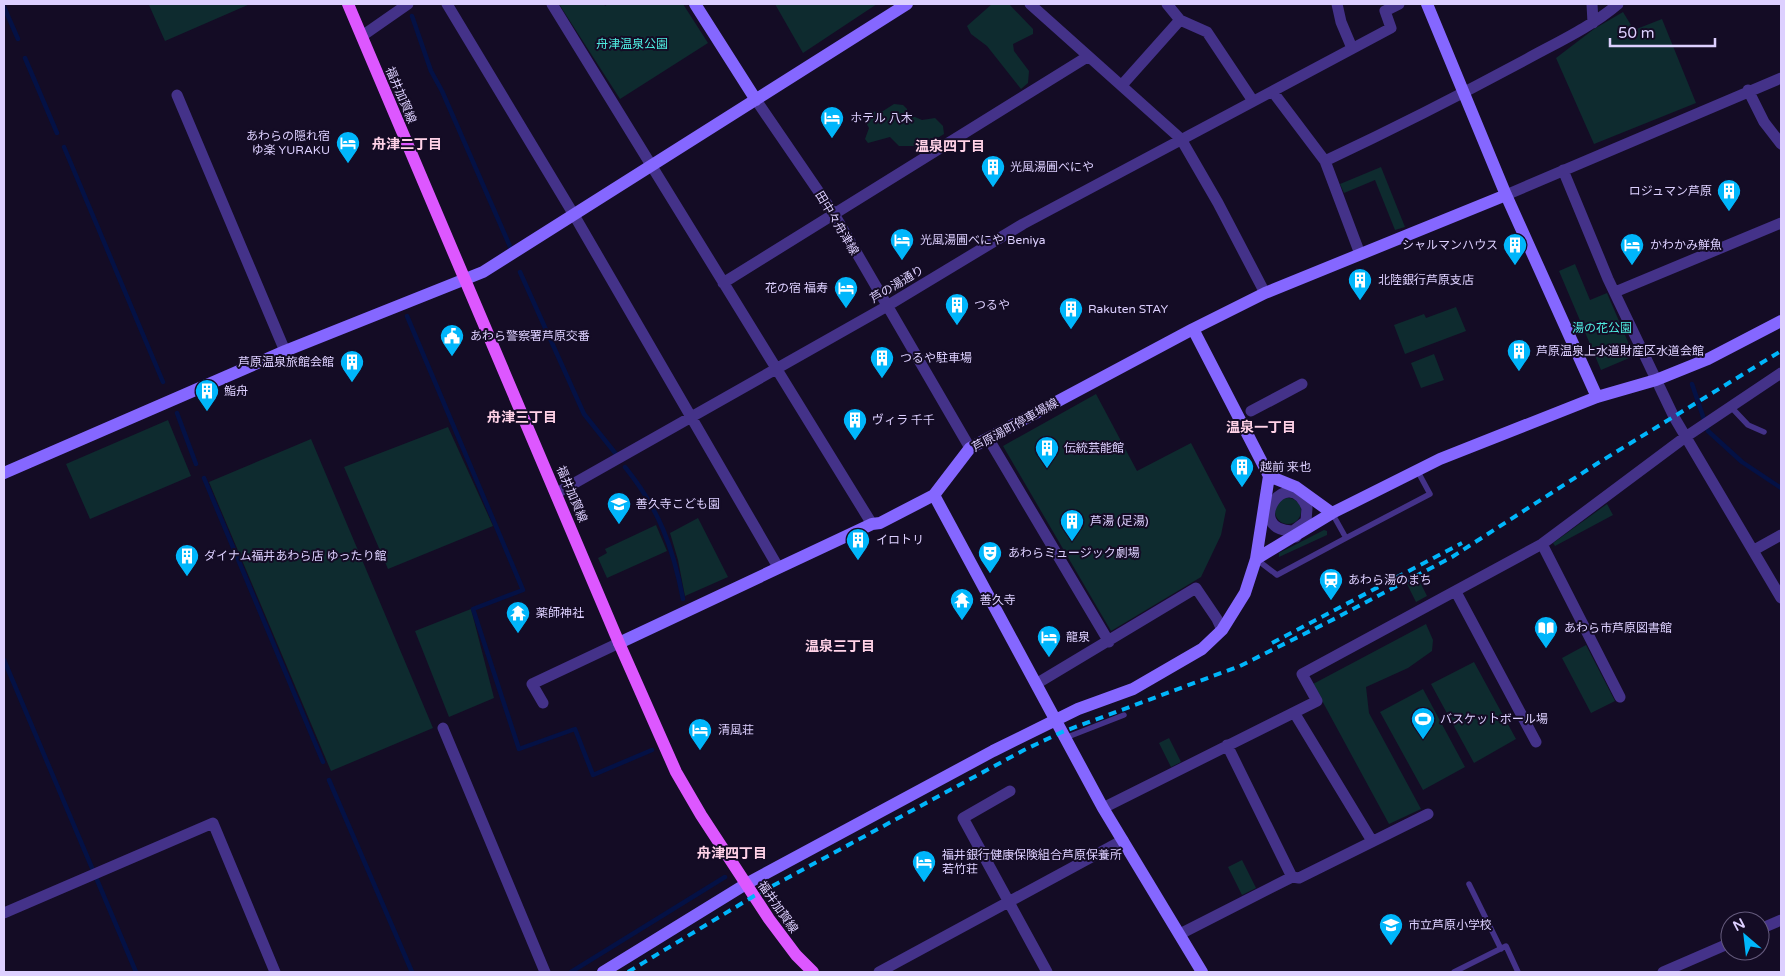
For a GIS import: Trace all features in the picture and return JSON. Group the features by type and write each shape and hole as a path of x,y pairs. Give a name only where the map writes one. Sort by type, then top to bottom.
{"main road":[{"name":"福井加賀線","path":"348,4 619,642 688,795 786,942 813,972"}],"street":[{"path":"362,36 408,4"},
{"path":"447,4 574,215 778,567"},
{"path":"552,4 872,524"},
{"name":"田中々舟津線","path":"696,4 756,100 834,214 970,448"},
{"path":"4,473 285,351 484,272 907,4"},
{"path":"1030,4 1087,57 1122,85 1181,139 1218,203 1265,293"},
{"path":"1167,4 1180,20 1206,32 1253,101"},
{"path":"1338,4 1341,22 1352,48"},
{"name":"芦の湯通り","path":"557,494 886,306 1023,224 1391,28 1385,11 1399,4"},
{"path":"1427,4 1506,195 1597,397"},
{"path":"1592,4 1593,23"},
{"path":"1325,161 1394,129 1593,23 1618,4"},
{"path":"1122,85 1180,20"},
{"path":"723,283 1087,57"},
{"path":"1506,195 1748,90 1781,78"},
{"path":"1748,90 1764,122 1781,140"},
{"path":"1272,92 1325,161 1360,254"},
{"path":"176,95 285,351"},
{"path":"1563,170 1615,292 1684,438 1696,453 1781,598"},
{"name":"芦原湯町停車場線","path":"619,642 872,524 880,523 934,495 970,448 1193,329 1265,293 1506,195"},
{"path":"1615,292 1781,223"},
{"path":"1256,559 1300,530 1417,470 1597,397 1656,380 1708,359 1781,320"},
{"path":"603,972 746,884 1056,720 1133,689 1202,649 1222,630 1245,593 1256,559 1267,511 1269,476 1193,329"},
{"path":"1103,808 1227,745 1295,714 1317,701 1302,674 1542,544 1684,438 1781,373"},
{"path":"1250,411 1302,384"},
{"path":"988,438 1109,642"},
{"path":"1269,476 1332,513"},
{"path":"1267,511 1280,494 1300,494"},
{"path":"1300,494 1308,508 1300,530"},
{"path":"934,495 1103,808 1202,972"},
{"path":"1267,511 1277,527 1300,530"},
{"path":"1754,550 1781,535"},
{"path":"1542,544 1620,697"},
{"path":"1036,684 1109,642 1196,588 1217,619 1222,630"},
{"path":"1456,592 1536,742"},
{"path":"543,703 532,684 619,642"},
{"path":"1295,714 1372,841"},
{"path":"443,728 545,972"},
{"path":"1227,745 1292,877"},
{"path":"1010,791 963,818 1047,972"},
{"path":"1180,934 1292,877 1299,878 1428,814"},
{"path":"4,913 212,823 275,972"},
{"path":"879,972 1123,840"},
{"path":"1663,972 1720,947"}],"lane":[{"path":"1731,407 1748,425 1764,432"},
{"path":"1256,559 1277,575 1430,494 1417,470"},
{"path":"1332,513 1346,538"},
{"path":"1065,738 1124,715"},
{"path":"1469,884 1501,949"},
{"path":"1454,972 1506,946 1518,972"}],"green space":[{"path":"250,4 165,41 149,5"},
{"name":"舟津温泉公園","path":"559,4 604,4 605,6 608,4 683,4 708,43 620,99"},
{"path":"775,4 877,4 803,53"},
{"path":"992,4 1009,4 1033,29 1033,34 1013,44 1014,51 1029,71 1028,83 1021,89 987,46 971,34 967,26"},
{"path":"1623,12 1634,30 1662,19 1696,103 1594,144 1556,58 1594,29"},
{"path":"894,104 903,105 907,109 908,117 922,120 935,118 943,126 944,134 917,151 915,146 899,146 890,137 868,143 865,139 869,128 865,121 865,116 870,112 883,111"},
{"path":"1381,167 1405,227 1395,230 1375,180 1344,193 1340,184"},
{"name":"湯の花公園","path":"1575,264 1590,300 1607,293 1634,356 1601,370 1559,271"},
{"path":"1456,307 1466,331 1405,354 1394,325 1424,314 1426,318"},
{"path":"1434,354 1444,380 1421,388 1411,363"},
{"path":"1096,394 1137,471 1191,443 1226,510 1221,535 1201,577 1111,631 1003,446"},
{"path":"168,420 191,476 90,519 66,464"},
{"path":"448,427 493,526 388,569 344,467"},
{"path":"311,439 433,728 331,771 209,482"},
{"path":"1288,498 1297,502 1301,511 1297,520 1288,524 1279,520 1275,511 1279,502"},
{"path":"1607,504 1613,515 1555,546 1553,543"},
{"path":"698,518 728,577 685,596 678,560 670,533"},
{"path":"656,525 667,551 607,578 598,558 607,553 605,549"},
{"path":"1324,530 1327,531 1327,535 1279,557 1279,553"},
{"path":"1418,578 1427,596 1416,602 1407,584"},
{"path":"471,609 494,698 449,717 415,631"},
{"path":"1426,624 1433,640 1432,651 1408,668 1366,687 1369,713 1421,809 1389,824 1313,684"},
{"path":"1586,645 1615,701 1591,713 1562,658"},
{"name":"バスケットボール場","path":"1474,662 1516,739 1474,763 1431,684"},
{"name":"バスケットボール場","path":"1423,689 1465,767 1423,790 1380,712"},
{"path":"1169,738 1181,762 1171,767 1159,743"},
{"path":"1242,860 1256,888 1242,895 1228,867"}],"waterway":[{"path":"4,7 18,39"},
{"path":"412,16 431,71 442,91 512,251"},
{"path":"25,58 57,133"},
{"path":"64,147 163,382"},
{"path":"520,272 584,414 616,454"},
{"path":"407,316 523,590 473,609 519,749 575,729 593,775 652,750"},
{"path":"1692,384 1708,431 1742,462 1781,488"},
{"path":"177,413 196,464"},
{"path":"625,467 647,498 663,529 674,562 683,599"},
{"path":"204,478 323,762"},
{"path":"4,660 136,972"},
{"path":"329,780 412,972"},
{"path":"571,972 725,877"}],"railway":[{"path":"628,972 754,896 1024,750 1062,732 1240,666 1452,557 1598,463 1781,351"},
{"path":"1272,643 1462,543"}],"place":[{"name":"ホテル 八木","path":"832,139"},
{"name":"あわらの隠れ宿 ゆ楽 YURAKU","path":"348,164"},
{"name":"光風湯圃べにや","path":"993,188"},
{"name":"ロジュマン芦原","path":"1729,212"},
{"name":"光風湯圃べにや Beniya","path":"902,261"},
{"name":"シャルマンハウス","path":"1515,266"},
{"name":"かわかみ鮮魚","path":"1632,266"},
{"name":"北陸銀行芦原支店","path":"1360,301"},
{"name":"花の宿 福寿","path":"846,309"},
{"name":"つるや","path":"957,326"},
{"name":"Rakuten STAY","path":"1071,330"},
{"name":"あわら警察署芦原交番","path":"452,357"},
{"name":"芦原温泉上水道財産区水道会館","path":"1519,372"},
{"name":"つるや駐車場","path":"882,379"},
{"name":"芦原温泉旅館会館","path":"352,383"},
{"name":"鮨舟","path":"207,412"},
{"name":"ヴィラ 千千","path":"855,441"},
{"name":"伝統芸能館","path":"1047,469"},
{"name":"越前 来也","path":"1242,488"},
{"name":"善久寺こども園","path":"619,525"},
{"name":"芦湯 (足湯)","path":"1072,542"},
{"name":"イロトリ","path":"858,561"},
{"name":"あわらミュージック劇場","path":"990,574"},
{"name":"ダイナム福井あわら店 ゆったり館","path":"187,577"},
{"name":"あわら湯のまち","path":"1331,601"},
{"name":"善久寺","path":"962,621"},
{"name":"薬師神社","path":"518,634"},
{"name":"あわら市芦原図書館","path":"1546,649"},
{"name":"龍泉","path":"1049,658"},
{"name":"バスケットボール場","path":"1423,740"},
{"name":"清風荘","path":"700,751"},
{"name":"福井銀行健康保険組合芦原保養所 若竹荘","path":"924,883"},
{"name":"市立芦原小学校","path":"1391,946"}],"district":[{"name":"舟津二丁目","path":"407,144"},
{"name":"温泉四丁目","path":"950,146"},
{"name":"舟津三丁目","path":"522,417"},
{"name":"温泉一丁目","path":"1261,427"},
{"name":"温泉三丁目","path":"840,646"},
{"name":"舟津四丁目","path":"732,853"}]}
